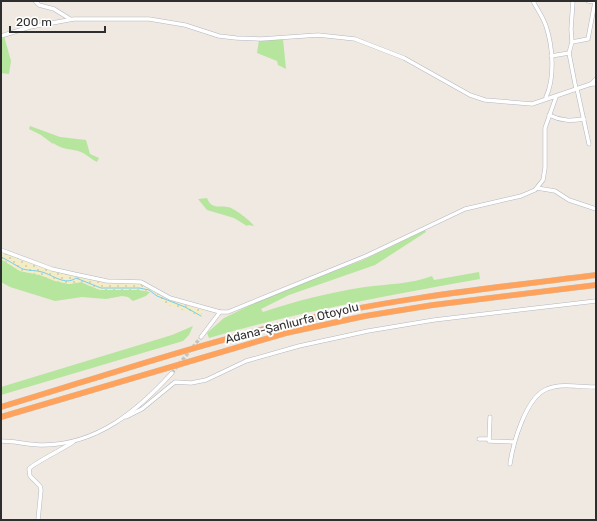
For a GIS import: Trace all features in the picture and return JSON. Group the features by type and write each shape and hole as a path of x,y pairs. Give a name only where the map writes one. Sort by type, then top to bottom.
{"highway":[{"name":"Adana-Şanlıurfa Otoyolu","path":"1,407 284,324 363,307 431,296 596,275"},
{"name":"Adana-Şanlıurfa Otoyolu","path":"1,417 286,333 365,316 433,305 596,284"}],"street":[{"path":"35,1 39,5 54,9 70,19"},
{"path":"533,1 546,27 550,56 552,76 546,98"},
{"path":"573,1 571,29 572,42 569,53 590,144"},
{"path":"572,42 588,39 596,2 588,1"},
{"path":"1,36 30,27 70,19 153,19 185,25 218,36 236,38 271,39 310,35 351,38 404,58 476,98 529,104 546,98 556,97 591,84 596,84"},
{"path":"550,56 569,53"},
{"path":"591,84 596,79"},
{"path":"1,250 67,273 102,280 140,282 170,298 220,312 228,312 366,256 465,209 521,196 537,188 543,180 545,168 544,137 549,115 556,97"},
{"path":"549,115 564,120 584,119"},
{"path":"537,188 555,191 569,200 596,210"},
{"path":"38,520 41,490 40,486 30,476 29,469 33,465 50,457 74,442 95,434 126,416 142,409 175,382 180,381 190,383 206,380 238,364 299,346 342,336 403,325 596,301"},
{"path":"201,337 220,312"},
{"path":"126,416 148,398 172,373"},
{"path":"510,464 514,442 526,412 543,391 553,388 596,386"},
{"path":"489,439 490,417"},
{"path":"479,439 514,442"},
{"path":"1,441 42,445 74,442"}],"green space":[{"path":"4,36 11,61 9,74 1,73 1,39"},
{"path":"283,39 286,69 278,65 277,61 257,53 259,40"},
{"path":"30,126 60,137 86,140 90,154 99,158 97,162 81,152 53,144 41,135 29,129"},
{"path":"207,198 214,206 227,207 240,213 254,226 247,226 234,218 207,210 198,199"},
{"path":"425,230 426,232 375,265 289,295 261,309 263,312 327,294 365,287 407,282 432,276 434,280 479,272 480,279 310,312 209,338 207,333 224,318 269,296 363,260"},
{"path":"1,259 20,271 40,275 69,284 81,282 100,290 139,290 150,292 146,296 133,301 128,297 122,296 106,299 82,297 55,301 10,287 1,282"},
{"path":"193,326 189,335 183,341 1,395 1,387 172,335"}],"sand":[{"path":"1,252 67,275 106,283 140,284 168,300 203,310 200,318 197,315 166,304 149,291 100,290 81,282 69,284 55,281 40,275 20,271 1,259"}],"waterway":[{"path":"1,257 23,269 42,272 63,280 68,281 76,278 101,288 139,288 149,290 157,296 185,307 201,316"}],"tunnel":[{"path":"172,373 201,337"}]}
